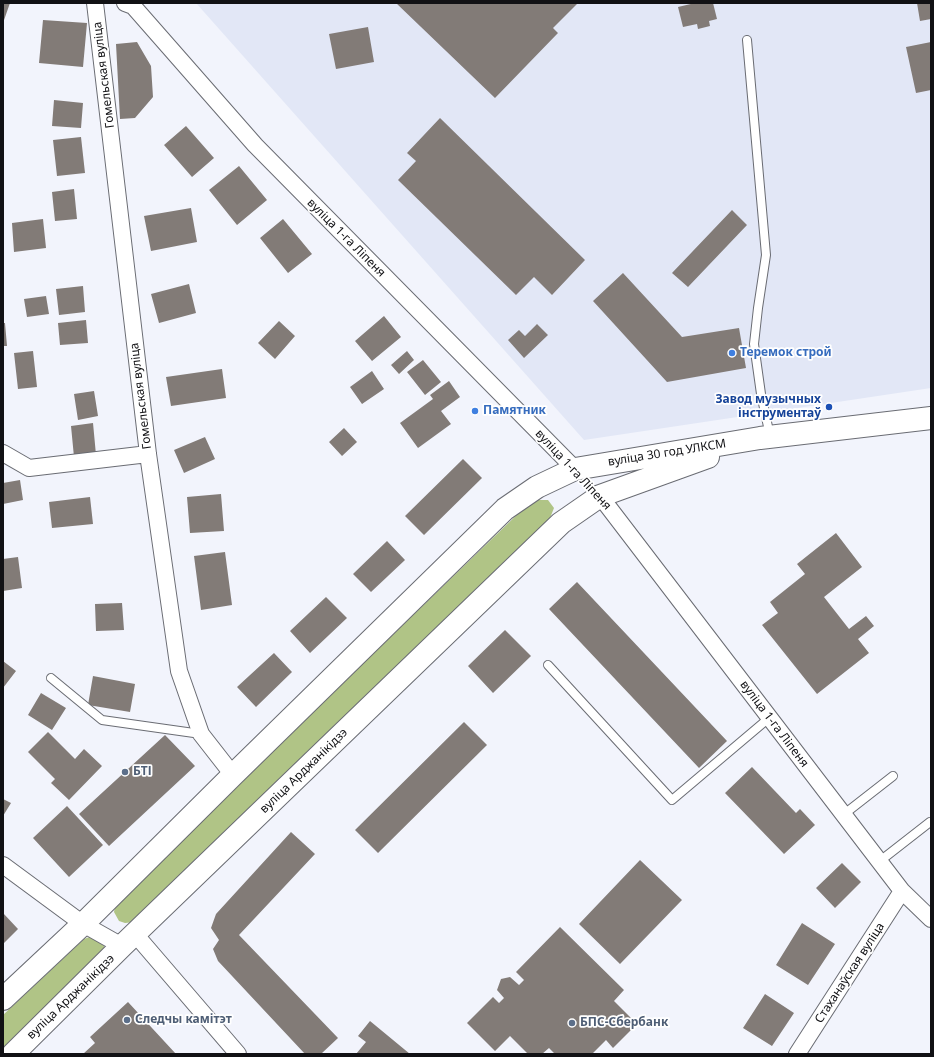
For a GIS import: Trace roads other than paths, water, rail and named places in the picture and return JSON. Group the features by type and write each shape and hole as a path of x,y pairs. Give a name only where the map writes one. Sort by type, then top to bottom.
{"main road":[{"name":"вуліца 30 год УЛКСМ","path":"574,468 765,437 931,418"},
{"name":"вуліца 30 год УЛКСМ","path":"600,496 765,437"},
{"name":"вуліца 1-га Ліпеня","path":"574,468 600,496"},
{"path":"3,999 83,924 505,509 537,487 574,468"},
{"name":"вуліца Арджанікідзэ","path":"13,1054 561,523 600,496"}],"street":[{"name":"Гомельская вуліца","path":"95,3 148,454 179,671 201,734 233,775"},
{"name":"вуліца 1-га Ліпеня","path":"125,3 133,6 255,145 574,468"},
{"path":"3,453 29,468 148,454"},
{"name":"вуліца 1-га Ліпеня","path":"600,496 902,891 931,919"},
{"path":"3,866 83,924 129,940 238,1054"},
{"name":"Стаханаўская вуліца","path":"797,1054 902,891"}],"lane":[{"path":"747,40 766,255 754,344 765,437"},
{"path":"548,664 672,800 769,718"},
{"path":"51,678 102,720 201,734"},
{"path":"843,815 894,776"},
{"path":"880,861 930,822"}],"place":[{"name":"Теремок строй","path":"732,353"},
{"name":"Завод музычных інструментаў","path":"829,407"},
{"name":"Памятник","path":"475,411"},
{"name":"БТІ","path":"125,772"},
{"name":"Следчы камітэт","path":"127,1020"},
{"name":"БПС-Сбербанк","path":"572,1023"}]}
